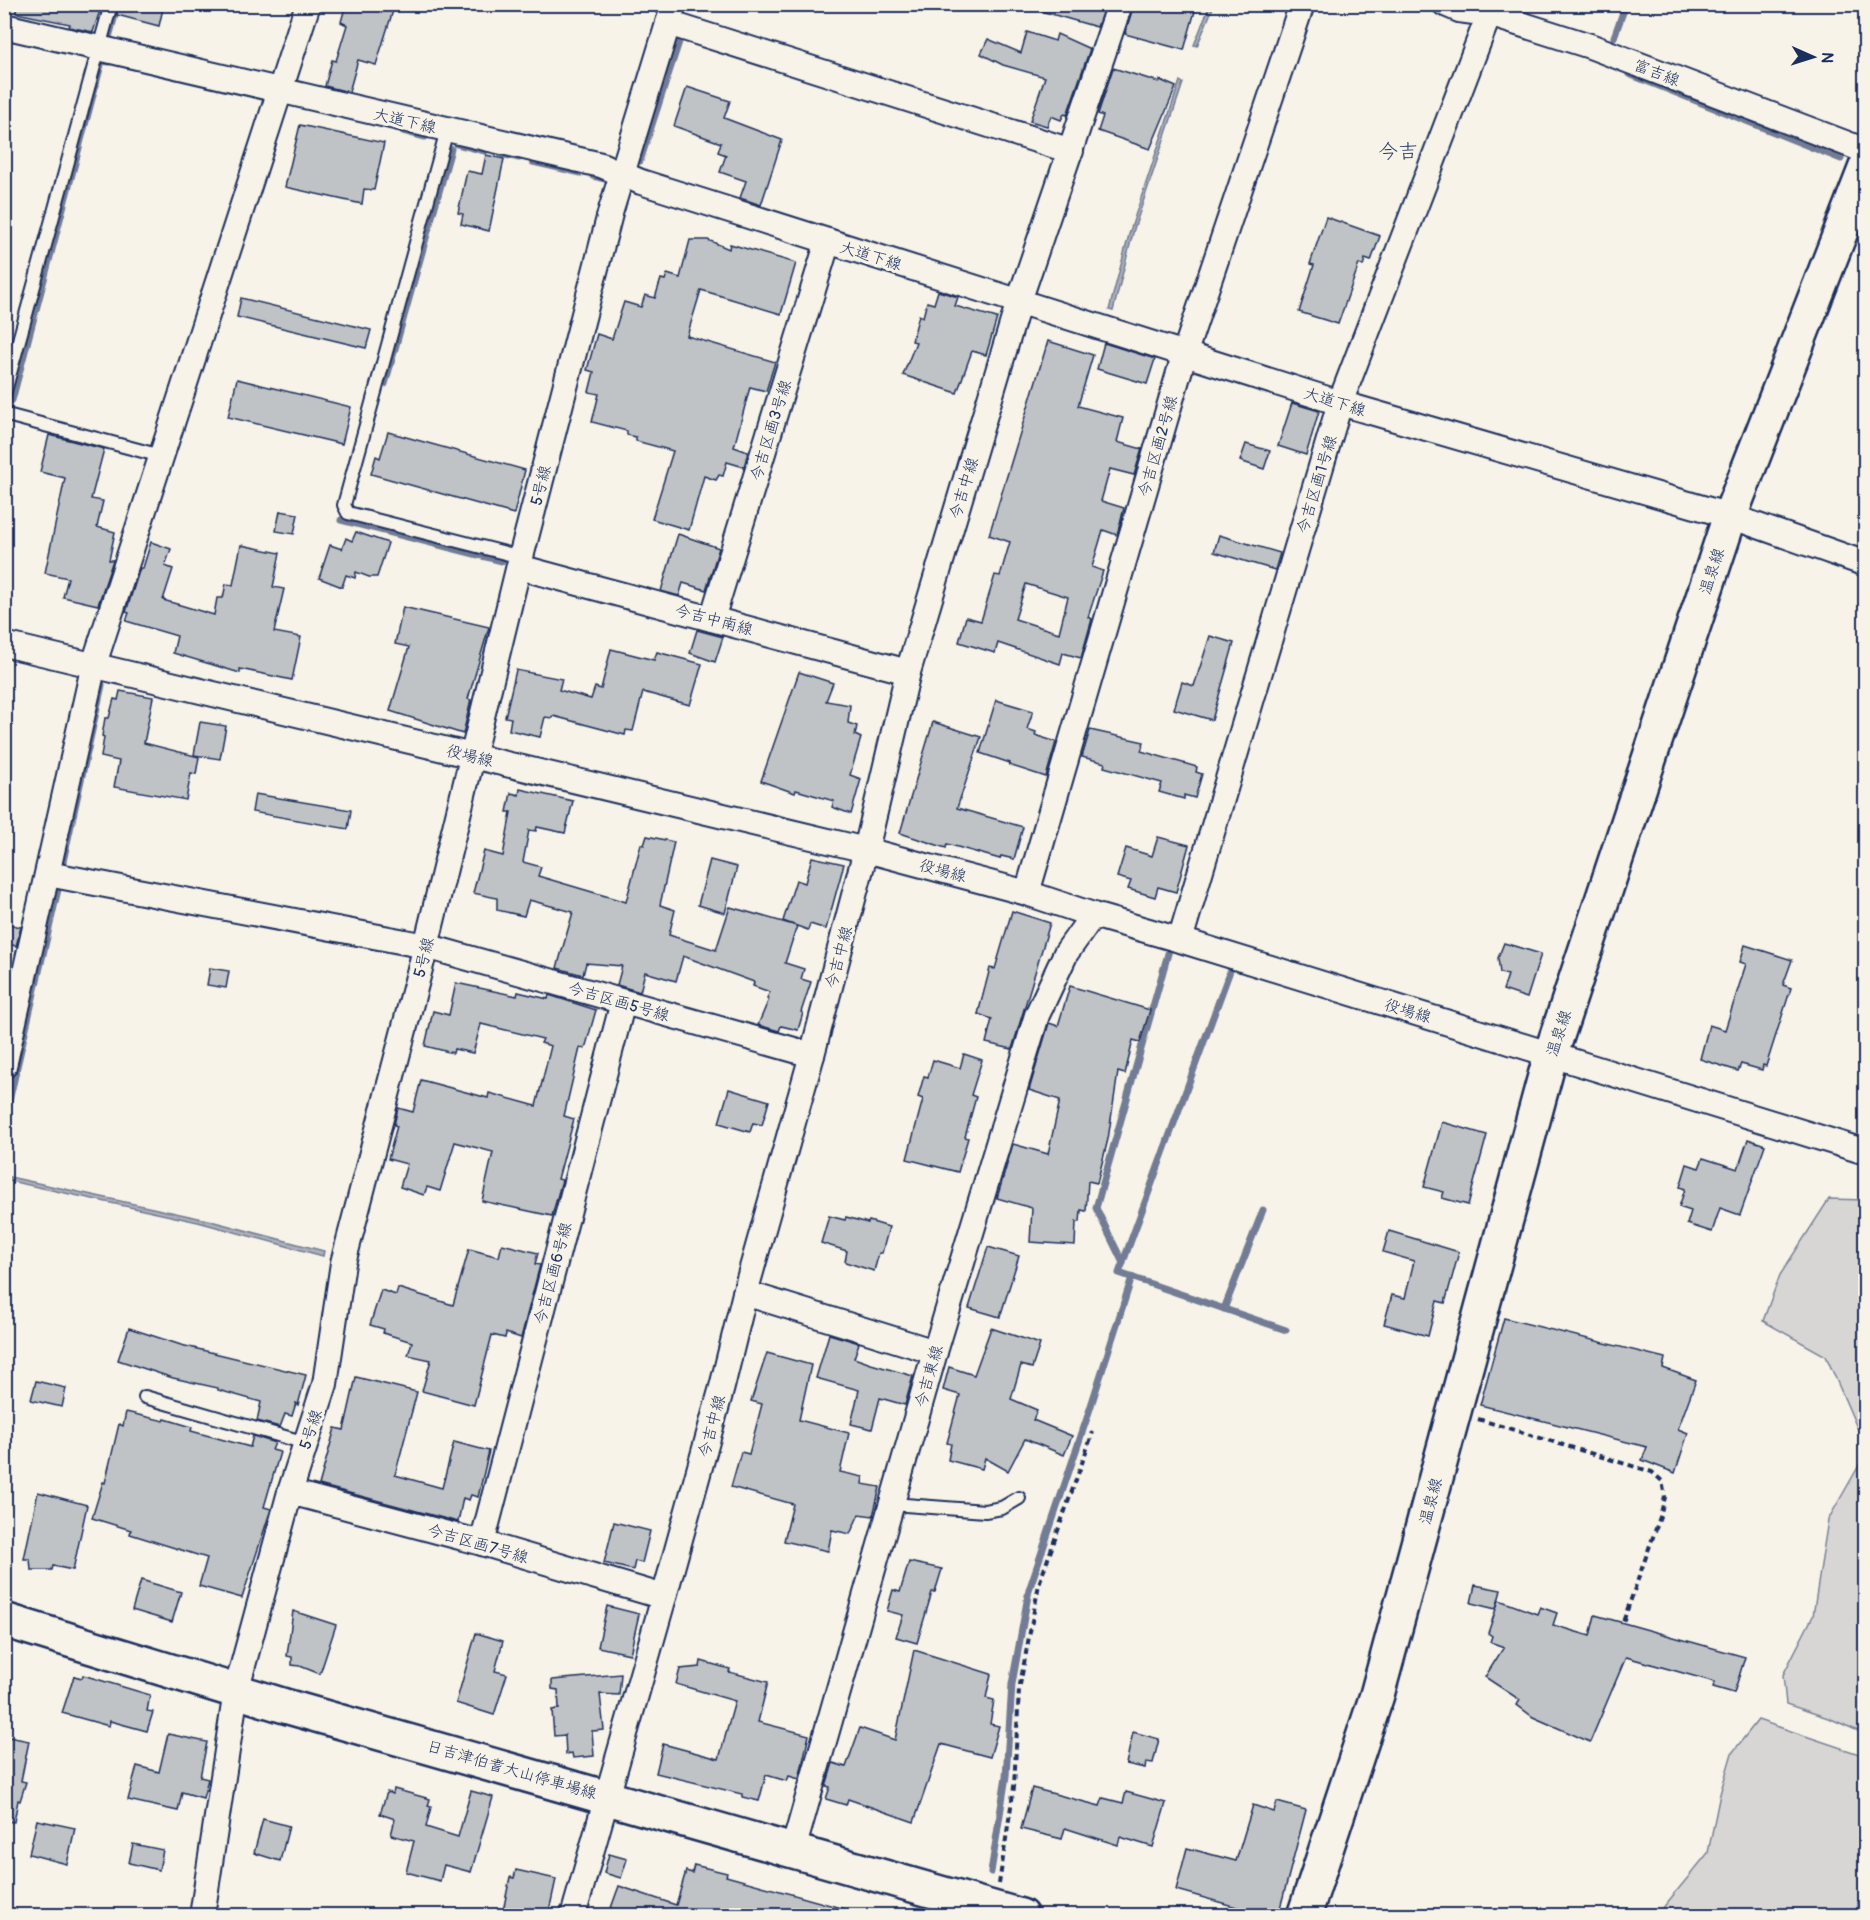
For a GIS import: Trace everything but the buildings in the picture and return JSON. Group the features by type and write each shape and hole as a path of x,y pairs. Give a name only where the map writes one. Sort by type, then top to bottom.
{"street":[{"path":"4,1066 94,664 308,4"},
{"name":"今吉中線","path":"573,1916 664,1597 722,1387 745,1293 812,1055 866,850 908,672 1019,301 1120,4"},
{"name":"今吉区画2号線","path":"1027,893 1185,352 1302,4"},
{"name":"富吉線","path":"1445,4 1459,10 1491,9 1866,151"},
{"name":"今吉区画1号線","path":"1180,940 1340,403 1491,9"},
{"path":"671,14 1071,152"},
{"name":"5号線","path":"202,1916 236,1691 290,1492 325,1384 343,1263 426,946 520,562 621,172 671,14"},
{"name":"大道下線","path":"4,26 601,165 641,182 1185,352 1340,403 1730,516 1866,564"},
{"name":"温泉線","path":"1304,1916 1377,1695 1551,1054 1730,516 1866,167"},
{"name":"今吉区画3号線","path":"712,619 828,241"},
{"name":"今吉中南線","path":"520,562 712,619 908,672"},
{"name":"役場線","path":"4,644 866,850 1027,893 1866,1152"},
{"name":"今吉区画5号線","path":"48,874 426,946 812,1055"},
{"name":"今吉東線","path":"794,1850 935,1352 1037,1016 1066,953 1093,915"},
{"name":"今吉区画6号線","path":"482,1543 623,1002"},
{"path":"745,1293 935,1352"},
{"name":"今吉区画7号線","path":"290,1492 482,1543 664,1597"},
{"name":"日吉津伯耆大山停車場線","path":"4,1620 236,1691 794,1850 988,1902 1021,1916"}],"lane":[{"path":"4,395 111,4"},
{"path":"447,130 344,505 348,513 520,562"},
{"path":"4,410 7,415 161,456"},
{"path":"145,1397 306,1443"},
{"path":"892,1504 985,1511 1002,1508 1019,1498"}],"path":[{"path":"1468,1416 1652,1472 1662,1481 1665,1497 1660,1517 1623,1622"},
{"path":"988,1902 1014,1787 1019,1690 1039,1584 1093,1432"}],"shaded area":[{"path":"1210,5 1214,5 1197,46 1194,45"},
{"path":"1180,81 1183,83 1134,229 1113,311 1109,310 1130,231"},
{"path":"5,1176 203,1219 324,1251 323,1256 198,1222 5,1180"},
{"path":"1829,1199 1865,1200 1865,1446 1826,1356 1763,1321 1780,1275"},
{"path":"1865,1455 1865,1734 1831,1719 1786,1704 1783,1675 1813,1616 1828,1520"},
{"path":"1758,1720 1865,1756 1865,1915 1657,1915 1708,1853 1720,1794 1732,1753"}],"waterway":[{"path":"108,41 118,4"},
{"path":"688,9 689,4"},
{"path":"1614,37 1626,4"},
{"path":"640,161 679,42"},
{"path":"12,400 102,61 109,62"},
{"path":"1629,74 1841,159"},
{"path":"403,131 425,137"},
{"path":"457,144 485,151"},
{"path":"385,384 451,149"},
{"path":"501,154 519,158"},
{"path":"533,162 581,173"},
{"path":"593,176 605,179"},
{"path":"341,520 502,561"},
{"path":"62,866 102,685"},
{"path":"4,1123 59,885"},
{"path":"1123,1263 1096,1208 1169,950"},
{"path":"1231,968 1119,1273 1286,1330"},
{"path":"1224,1309 1263,1210"},
{"path":"991,1872 1006,1776 1012,1684 1029,1590 1132,1277"}],"district":[{"name":"今吉","path":"1398,151"}]}
